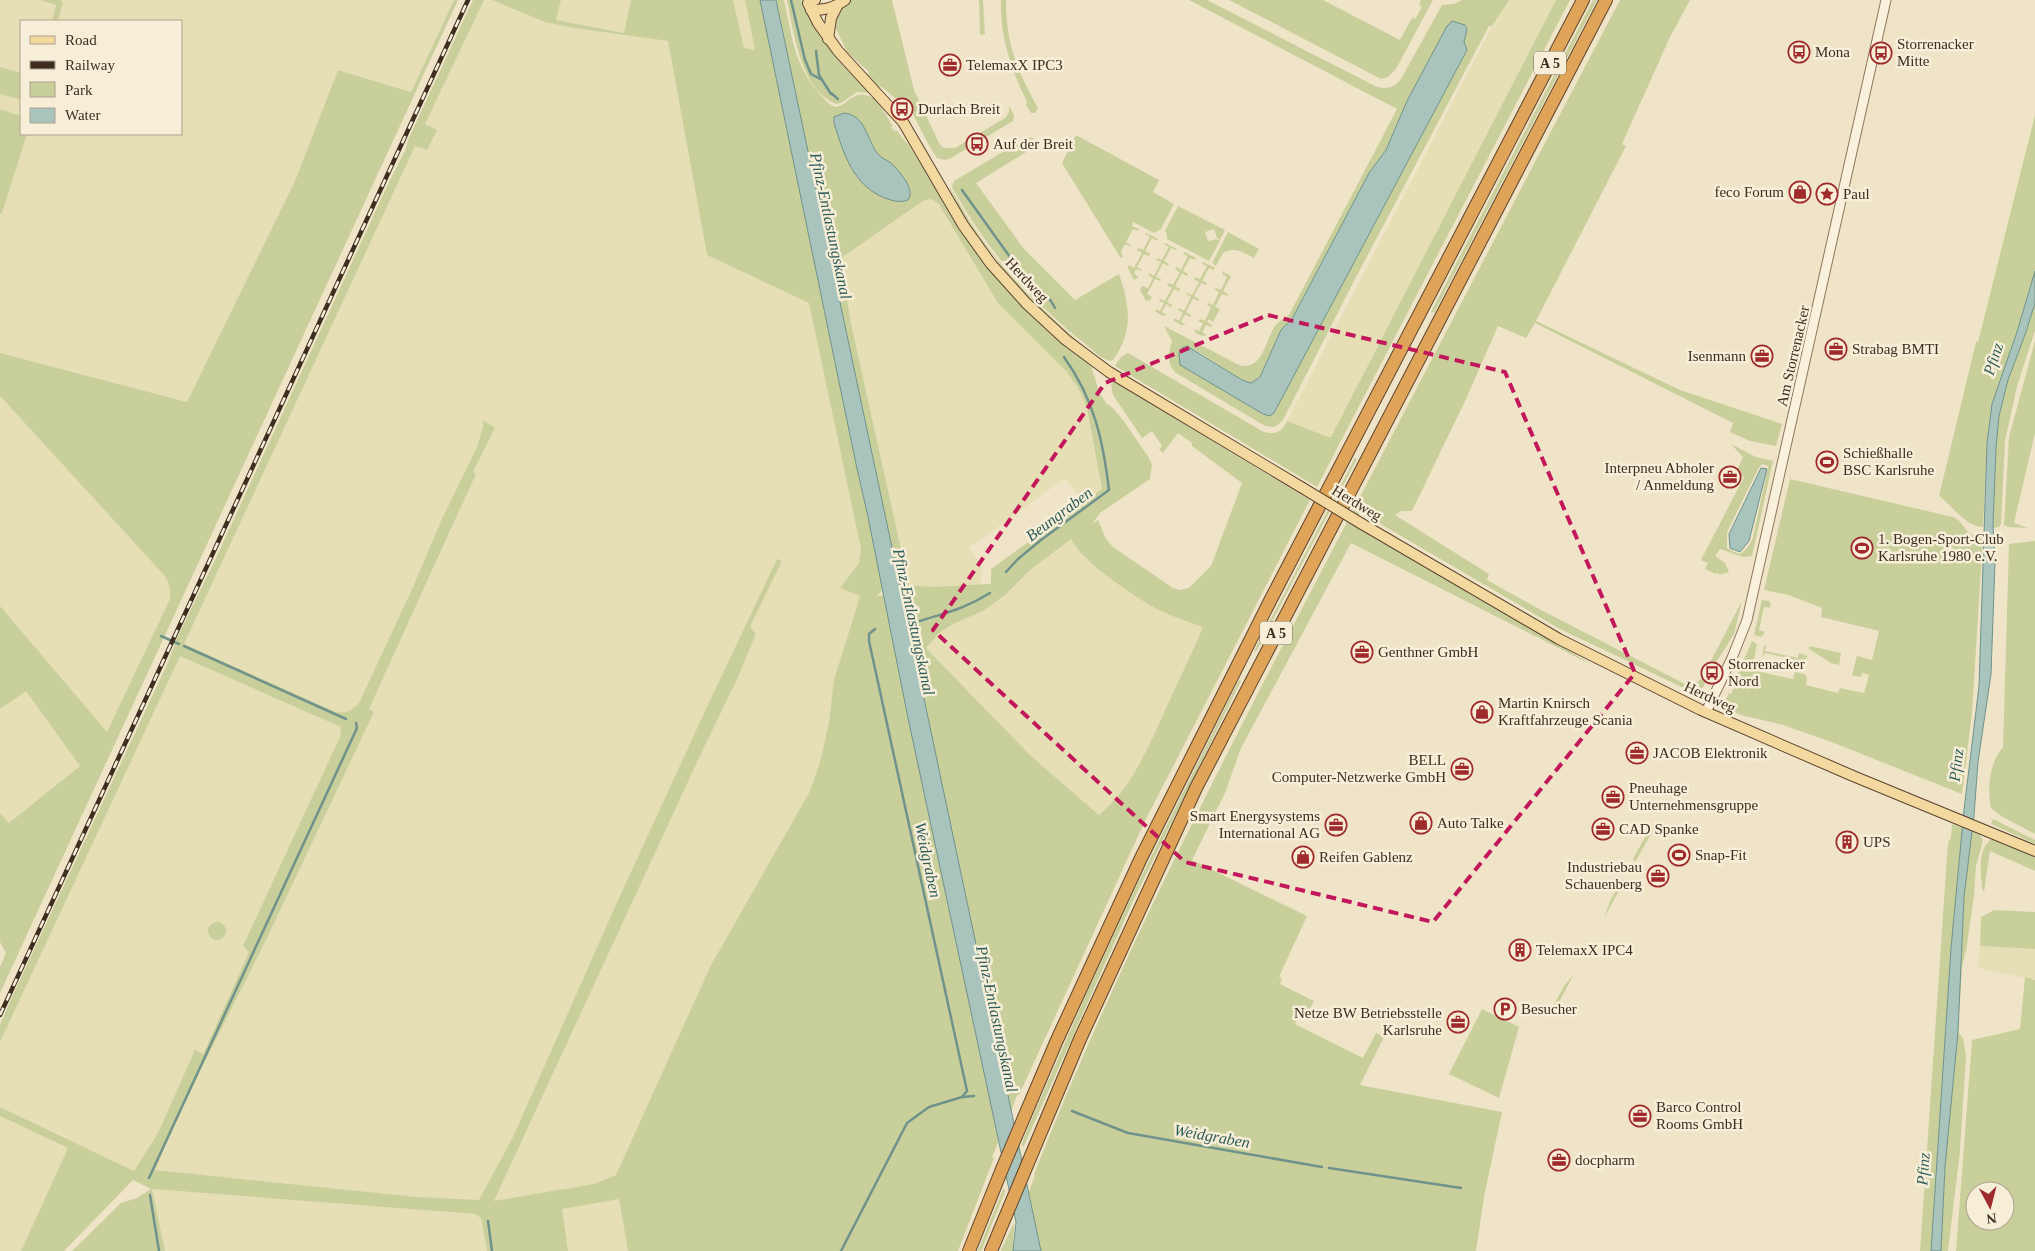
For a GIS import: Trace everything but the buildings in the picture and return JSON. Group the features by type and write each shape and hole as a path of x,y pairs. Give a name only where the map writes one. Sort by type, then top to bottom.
{"highway":[{"name":"A 5","path":"969,1251 1018,1129 1109,926 1188,760 1583,0"},
{"name":"A 5","path":"991,1251 1028,1159 1084,1030 1196,788 1606,0"}],"main road":[{"name":"Herdweg","path":"810,3 828,38 857,73 897,115 920,149 952,208 976,244 1009,285 1046,322 1084,355 1132,387 1559,639 1706,712 1853,776 2035,850"},
{"path":"810,3 829,9 841,3"},
{"path":"828,38 831,18 841,3"}],"street":[{"name":"Am Storrenacker","path":"1706,712 1732,658 1747,620 1886,0"}],"highlighted area":[{"path":"1268,315 1505,372 1635,673 1433,922 1185,862 933,630 1105,383"}],"shaded area":[{"path":"0,0 40,0 56,5 52,20 20,20 20,73 0,67"},
{"path":"60,0 454,0 411,92 338,70 295,181 187,402 0,353 0,213 2,212 27,135 182,135 182,20 58,20 63,3"},
{"path":"492,0 545,22 574,28 668,41 707,255 809,303 861,549 859,563 849,578 860,596 849,629 821,759 810,791 710,967 616,1175 594,1184 494,1202 738,677 755,636 750,627 782,561 777,560 614,909 513,1137 479,1201 417,1197 155,1170 177,1117 267,938 374,712 369,709 453,526 475,474 473,473 495,428 483,420 483,427 477,447 441,521 359,703 354,709 346,713 336,712 184,644 415,145 427,150 436,130 425,124 482,1"},
{"path":"561,0 631,0 625,33 555,20"},
{"path":"733,0 745,0 756,50 744,48"},
{"path":"1509,0 1556,0 1438,232 1374,352 1334,434 1328,438 1287,421 1492,26"},
{"path":"0,94 20,100 20,116 0,109"},
{"path":"931,199 938,203 998,303 1067,372 1080,391 1087,408 1102,489 1083,502 1065,478 969,548 981,564 980,584 925,587 909,585 850,319 841,258 923,201"},
{"path":"0,396 163,574 170,585 170,599 107,733 0,606"},
{"path":"1071,539 1085,557 1110,577 1159,610 1203,627 1130,781 1114,803 1099,815 1031,756 926,648 939,633 953,624 983,611 1005,595 1030,570"},
{"path":"180,655 341,727 340,738 243,946 249,952 202,1054 195,1051 158,1133 134,1171 0,1107 0,1042"},
{"path":"26,690 80,766 9,823 0,813 0,709"},
{"path":"1980,946 2035,949 2035,980 1978,968"},
{"path":"0,1116 68,1148 21,1251 0,1251"},
{"path":"152,1189 475,1214 481,1218 487,1251 165,1251"},
{"path":"619,1198 628,1251 568,1251 561,1209"}],"green space":[{"path":"40,0 60,0 63,2 58,20 52,20 56,5"},
{"path":"454,0 458,0 0,993 0,967 6,953 0,942 0,813 9,823 80,766 26,691 0,709 0,606 107,732 170,599 170,595 169,585 163,574 0,396 0,353 187,402 295,181 338,70 411,92"},
{"path":"473,0 484,0 425,124 437,130 427,150 415,146 184,644 336,712 352,710 359,703 441,521 477,447 483,427 483,420 495,428 473,472 476,474 369,709 374,712 267,938 177,1117 155,1170 417,1197 479,1200 513,1137 614,909 777,559 782,561 750,627 755,636 738,677 494,1201 594,1184 616,1175 710,967 810,791 821,759 829,722 834,680 860,596 840,588 859,563 861,549 809,303 707,255 668,41 574,28 545,22 492,0 561,0 556,20 624,33 631,0 733,0 744,48 755,50 745,0 760,0 883,589 877,596 884,595 908,718 999,1140 992,1157 994,1158 958,1251 628,1251 619,1199 562,1209 568,1251 487,1251 481,1218 475,1214 152,1189 165,1251 72,1251 121,1203 137,1198 151,1189 133,1180 64,1251 21,1251 68,1148 0,1116 0,1107 134,1171 158,1133 195,1050 203,1054 249,952 243,946 340,737 341,727 180,656 0,1042 0,1025 11,999 169,660 176,640 405,151 408,140"},
{"path":"776,0 784,0 795,50 811,83 835,107 842,105 852,97 860,95 867,95 876,99 893,126 891,127 894,131 896,130 910,147 953,218 972,244 1091,366 1100,394 1123,420 1149,458 1152,465 1150,479 1100,513 1092,524 1098,520 1106,539 1113,547 1173,588 1180,590 1189,588 1211,566 1242,483 1192,446 1192,443 1178,433 1163,453 1159,449 1162,446 1152,431 1142,438 1113,395 1111,385 1113,381 1310,500 1145,821 1019,1095 1017,1095 1011,1112","holes":["931,199 938,203 998,303 1067,372 1080,391 1087,408 1102,489 991,569 991,584 909,585 850,319 841,258 923,201","1071,539 1086,558 1110,579 1159,610 1203,627 1138,766 1121,792 1099,815 1031,756 926,648 939,633 953,624 983,611 1005,595 1030,570"]},
{"path":"787,0 801,0 807,14 823,39 873,93 857,92 841,103 836,104 824,97 814,86 801,59"},
{"path":"849,0 892,0 914,90 940,145 944,148 955,148 1005,118 1009,112 1009,106 1014,115 1013,121 951,158 945,160 937,158 910,108 908,109 867,76 869,72 847,52 833,23 840,9"},
{"path":"979,0 983,0 985,34 980,35"},
{"path":"1001,0 1006,0 1008,31 1014,57 1038,108 1035,113 1031,113 1026,105 1027,102 1008,52 1002,27"},
{"path":"1189,0 1207,0 1375,86 1386,88 1393,86 1401,79 1442,5 1454,4 1462,0 1509,0 1492,26 1489,26 1283,420 1275,427 1265,426 1176,373 1171,365 1169,354 1172,341 1164,326 1239,365 1247,366 1253,364 1258,359 1276,325 1289,315 1397,109","holes":["1452,21 1466,34 1464,42 1467,50 1274,413 1191,347 1242,380 1251,383 1260,377 1281,330 1292,319 1369,173 1386,150 1407,101 1447,26"]},
{"path":"1229,0 1323,0 1400,40 1412,18 1415,19 1422,7 1419,5 1421,0 1433,0 1396,69 1388,77 1381,79"},
{"path":"1556,0 1570,0 1317,487 1115,366 1121,357 1128,353 1264,432 1278,432 1287,421 1331,437"},
{"path":"1593,0 1597,0 1434,313 1431,312"},
{"path":"1620,0 1690,0 1670,37 1622,144 1626,146 1536,321 1680,390 1782,424 1776,446 1750,441 1730,432 1733,423 1535,323 1526,338 1498,326 1466,399 1412,511 1401,511 1395,515 1489,574 1487,580 1685,684 1695,684 1702,678 1742,601 1734,634 1712,669 1710,668 1707,674 1709,676 1701,691 1695,693 1560,629 1360,512 1354,526 1524,622 1592,665 1351,543 1241,748 1225,793 1192,860 1307,916 1279,977 1282,978 1280,984 1314,1001 1307,1014 1301,1012 1295,1024 1363,1058 1376,1033 1384,1037 1360,1085 1502,1112 1484,1197 1476,1251 1041,1251 1029,1192 1034,1174 1067,1094 1138,936 1253,703"},
{"path":"0,67 20,73 20,100 0,94"},
{"path":"0,109 20,116 20,135 27,135 2,213 0,213"},
{"path":"2035,115 2035,271 2017,332 1992,404 1987,443 1983,527 1971,524 1965,520 1939,496 1976,342 1978,342"},
{"path":"1076,135 1159,180 1153,192 1174,204 1161,229 1154,233 1133,222 1132,226 1139,229 1138,231 1133,229 1126,242 1131,245 1125,244 1121,252 1123,258 1120,257 1062,163"},
{"path":"1028,137 1033,138 1039,144 976,183 1024,249 1075,300 1119,274 1126,297 1128,319 1124,340 1112,361 1095,353 1048,312 1030,293 979,231 952,187 954,181"},
{"path":"949,186 977,232 1023,289 1054,320 1105,363 1079,344 1042,312 1014,282 964,218"},
{"path":"1178,206 1225,230 1220,240 1217,238 1214,229 1205,232 1208,241 1216,239 1220,241 1209,261 1167,239 1165,231"},
{"path":"1228,232 1259,249 1254,258 1239,251 1231,250 1223,253 1216,266 1212,263"},
{"path":"1146,233 1158,239 1157,241 1152,238 1145,251 1150,254 1149,256 1144,254 1137,267 1142,270 1136,269 1134,274 1139,277 1134,280 1128,268 1129,265 1134,268 1142,253 1137,250 1138,248 1143,250 1150,237"},
{"path":"1165,243 1177,249 1171,248 1164,261 1169,264 1168,266 1163,263 1156,277 1161,279 1160,281 1155,279 1147,294 1152,297 1146,301 1140,290 1142,286 1148,288 1153,278 1148,275 1149,273 1154,276 1161,262 1156,260 1157,258 1162,260 1169,247"},
{"path":"1184,252 1196,258 1195,260 1190,258 1183,271 1188,274 1187,276 1182,273 1175,286 1180,289 1179,291 1174,289 1167,302 1172,305 1171,307 1166,304 1162,312 1167,315 1160,314 1155,309 1160,311 1164,303 1159,301 1160,299 1165,301 1172,288 1167,285 1168,283 1173,285 1180,272 1175,269 1176,267 1181,270 1188,256 1183,254"},
{"path":"1203,262 1215,268 1214,270 1209,268 1202,281 1207,283 1206,285 1201,283 1194,296 1199,299 1198,301 1193,298 1186,312 1191,315 1190,317 1185,314 1181,322 1186,325 1181,325 1174,321 1174,318 1179,321 1183,313 1178,310 1179,308 1184,311 1191,297 1186,294 1192,295 1199,282 1194,279 1195,277 1200,279 1207,266 1202,264"},
{"path":"1223,272 1231,276 1223,291 1228,294 1227,296 1222,294 1215,307 1220,309 1213,322 1209,319 1207,322 1212,325 1211,327 1206,325 1202,332 1207,335 1199,335 1194,329 1199,331 1203,323 1198,321 1200,319 1205,321 1211,307 1207,305 1208,303 1213,305 1219,292 1214,289 1221,290 1227,277 1222,274"},
{"path":"2035,303 2035,331 2017,386 2005,441 2001,524 1999,527 1993,528 1999,416 2008,380"},
{"path":"2035,341 2035,433 2014,523 2028,528 2008,527 2004,525 2009,437"},
{"path":"1731,444 1756,457 1773,461 1752,556 1743,557 1720,549 1715,556 1725,563 1729,572 1719,575 1719,573 1716,574 1705,569 1708,563 1701,560 1744,477 1736,473 1743,457","holes":["1762,464 1768,466 1753,537 1746,549 1739,554 1727,548 1727,532 1758,469"]},
{"path":"1355,458 1357,459 1256,652 1254,651"},
{"path":"1790,479 1953,517 1971,534 1983,537 1972,713 1962,794 1834,743 1783,725 1741,715 1726,708 1725,701 1734,688 1732,687 1752,641 1757,644 1752,670 1793,679 1795,672 1804,674 1807,677 1806,685 1838,693 1840,688 1864,693 1869,675 1862,673 1861,677 1852,675 1857,656 1872,660 1879,631 1821,617 1822,608 1789,595 1764,590"},
{"path":"2035,541 2035,834 2001,816 1991,808 1989,784 1992,768 2003,747 2009,544"},
{"path":"1762,600 1769,601 1771,604 1770,608 1764,607 1759,630 1765,632 1761,637 1754,635"},
{"path":"1766,645 1765,651 1798,658 1799,653 1808,656 1803,662 1807,666 1797,666 1797,660 1765,653 1762,658 1764,646"},
{"path":"1810,646 1841,653 1839,665 1831,663 1809,649"},
{"path":"1239,680 1241,681 1133,901 1023,1148 1022,1143 1026,1132 1088,990 1138,883"},
{"path":"1993,819 2035,840 2035,844 1991,824"},
{"path":"1952,824 1980,835 1983,840 1976,866 1974,895 1962,967 1958,1032 1963,1038 1966,1055 1960,1151 1948,1251 1920,1251 1948,843 1951,838"},
{"path":"1655,827 1635,862 1633,859 1650,828"},
{"path":"1992,839 2035,857 2035,871 1990,851 1984,892 1982,888 1981,861 1984,848"},
{"path":"1622,880 1625,880 1604,918 1610,901"},
{"path":"1994,910 2035,912 2035,949 1980,946 1981,917"},
{"path":"217,922 225,927 226,931 221,939 217,940 209,935 208,931 213,923"},
{"path":"1574,974 1552,1015 1551,1010 1564,986"},
{"path":"2025,977 2035,980 2035,1251 1956,1251 1972,1040 2020,1029"},
{"path":"1482,1009 1519,1027 1499,1098 1449,1074"},
{"path":"1004,1187 1005,1192 981,1251 978,1251"},
{"path":"1014,1223 1013,1251 1001,1251 1001,1250"}],"water":[{"path":"760,0 776,0 1041,1251 1013,1251 1016,1222 908,718"},
{"path":"1452,21 1465,25 1467,29 1464,42 1467,50 1274,413 1270,416 1263,414 1180,365 1179,353 1182,348 1187,346 1242,380 1251,383 1260,377 1281,330 1292,319 1369,173 1386,150 1407,101 1447,26"},
{"path":"844,113 857,118 862,123 874,149 902,175 910,191 908,200 896,201 885,198 874,193 857,177 841,145 834,123 834,117"},
{"path":"2035,271 2035,303 2008,380 1999,416 1993,525 1995,562 1991,674 1978,762 1964,897 1958,1032 1945,1167 1941,1251 1931,1251 1951,948 1964,810 1979,686 1987,443 1992,404 2017,332"},
{"path":"1761,468 1767,469 1749,541 1740,552 1730,548 1729,534"}],"waterway":[{"name":"Beungraben","path":"791,0 805,60 811,74 822,80"},
{"name":"Beungraben","path":"816,51 819,75 831,94"},
{"path":"831,93 838,99"},
{"name":"Beungraben","path":"962,190 1020,271 1051,301 1055,308"},
{"name":"Beungraben","path":"1006,572 1041,540 1109,490 1104,454 1096,420 1083,388 1064,357"},
{"name":"Weidgraben","path":"920,621 964,607 990,593"},
{"name":"Weidgraben","path":"875,629 869,634 869,641 967,1091 962,1097"},
{"path":"161,636 179,644"},
{"path":"184,646 346,719"},
{"path":"149,1178 357,728 356,723"},
{"name":"Weidgraben","path":"841,1251 907,1123 929,1107 962,1097 974,1096"},
{"name":"Weidgraben","path":"1072,1111 1128,1133 1322,1167"},
{"name":"Weidgraben","path":"1329,1168 1461,1188"},
{"path":"150,1195 159,1251"},
{"path":"488,1221 492,1251"}],"railway":[{"path":"0,1015 468,0"}],"place":[{"name":"Mona","path":"1799,52"},
{"name":"Storrenacker Mitte","path":"1881,53"},
{"name":"TelemaxX IPC3","path":"950,65"},
{"name":"Durlach Breit","path":"902,109"},
{"name":"Auf der Breit","path":"977,144"},
{"name":"feco Forum","path":"1800,192"},
{"name":"Paul","path":"1827,194"},
{"name":"Strabag BMTI","path":"1836,349"},
{"name":"Isenmann","path":"1762,356"},
{"name":"Schießhalle BSC Karlsruhe","path":"1827,462"},
{"name":"Interpneu Abholer / Anmeldung","path":"1730,477"},
{"name":"1. Bogen-Sport-Club Karlsruhe 1980 e.V.","path":"1862,548"},
{"name":"Genthner GmbH","path":"1362,652"},
{"name":"Storrenacker Nord","path":"1712,673"},
{"name":"Martin Knirsch Kraftfahrzeuge Scania","path":"1482,712"},
{"name":"JACOB Elektronik","path":"1637,753"},
{"name":"BELL Computer-Netzwerke GmbH","path":"1462,769"},
{"name":"Pneuhage Unternehmensgruppe","path":"1613,797"},
{"name":"Auto Talke","path":"1421,823"},
{"name":"Smart Energysystems International AG","path":"1336,825"},
{"name":"CAD Spanke","path":"1603,829"},
{"name":"UPS","path":"1847,842"},
{"name":"Snap-Fit","path":"1679,855"},
{"name":"Reifen Gablenz","path":"1303,857"},
{"name":"Industriebau Schauenberg","path":"1658,876"},
{"name":"TelemaxX IPC4","path":"1520,950"},
{"name":"Besucher","path":"1505,1009"},
{"name":"Netze BW Betriebsstelle Karlsruhe","path":"1458,1022"},
{"name":"Barco Control Rooms GmbH","path":"1640,1116"},
{"name":"docpharm","path":"1559,1160"}],"water label":[{"name":"Pfinz-Entlastungskanal","path":"831,226"},
{"name":"Pfinz","path":"1993,359"},
{"name":"Pfinz-Entlastungskanal","path":"914,622"},
{"name":"Pfinz","path":"1956,765"},
{"name":"Pfinz-Entlastungskanal","path":"997,1019"},
{"name":"Pfinz","path":"1923,1169"}]}
